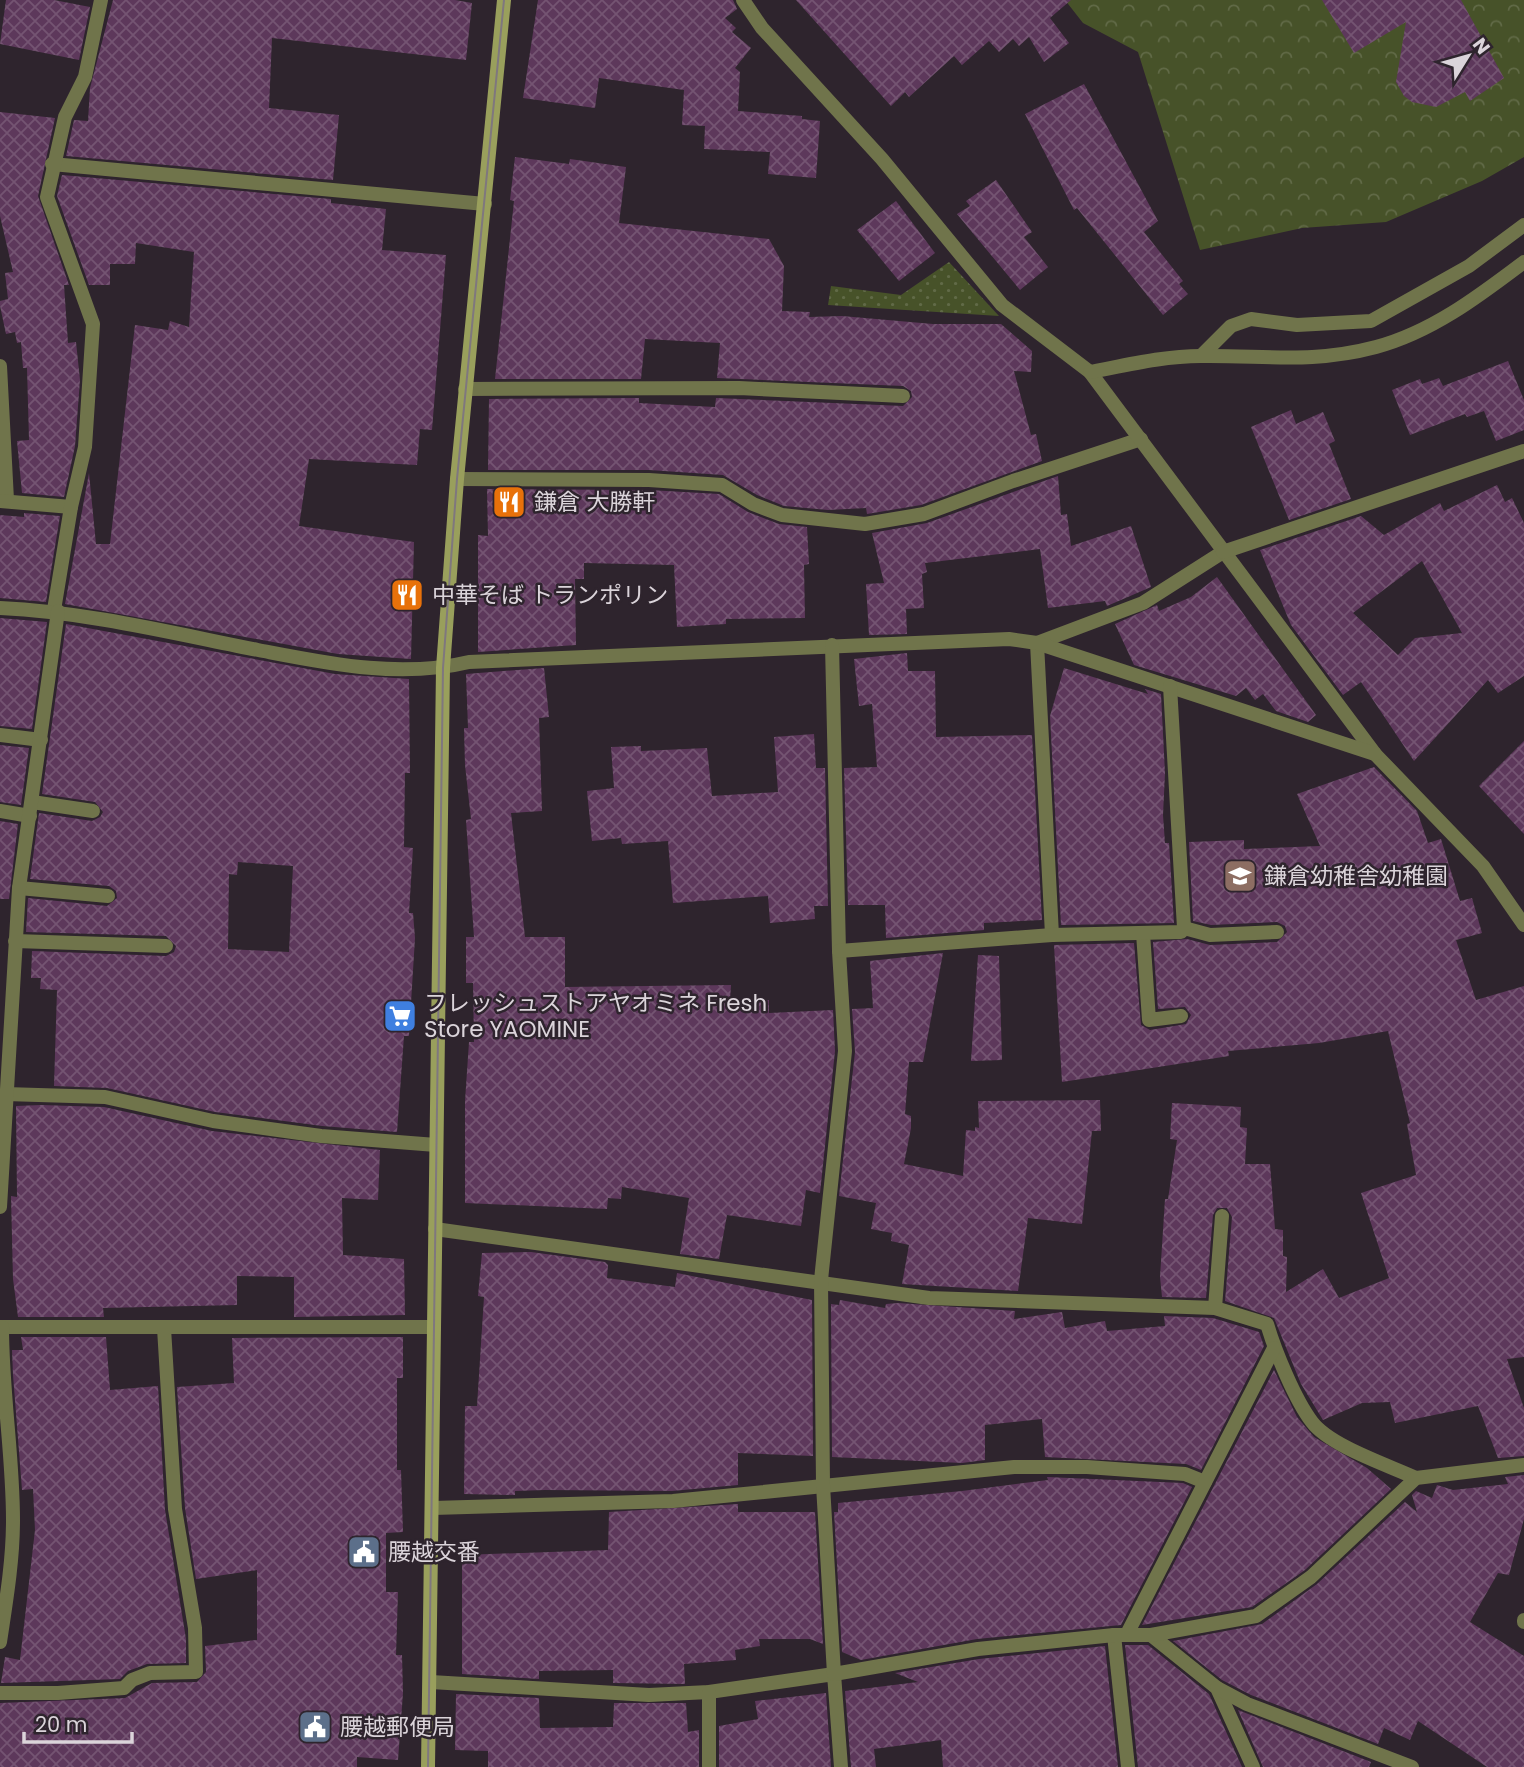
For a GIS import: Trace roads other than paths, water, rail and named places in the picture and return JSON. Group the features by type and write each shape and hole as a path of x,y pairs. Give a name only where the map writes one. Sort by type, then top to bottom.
{"street":[{"path":"0,1207 19,888 71,507 85,447 93,324 47,197 52,164 65,117 85,77 101,0"},
{"path":"428,1767 443,668 465,389 504,0"},
{"path":"743,0 762,28 882,159 1002,305 1090,372 1375,754 1483,866 1524,925"},
{"path":"52,164 485,204"},
{"path":"1201,356 1231,326 1251,319 1297,325 1371,321 1469,266 1524,225"},
{"path":"1090,372 1150,360 1201,356 1271,360 1332,356 1379,346 1469,304 1524,262"},
{"path":"0,366 4,501 71,507"},
{"path":"465,389 739,388 903,396"},
{"path":"457,479 649,480 722,485 753,504 782,515 865,524 924,514 1013,481 1141,439"},
{"path":"1037,643 1143,603 1223,552 1524,451"},
{"path":"0,608 56,610 332,665 443,668 469,662 1009,639 1037,643 1375,754"},
{"path":"1037,643 1052,935"},
{"path":"832,645 839,951 845,1051 821,1280 824,1485 841,1767"},
{"path":"839,951 1052,935 1181,932 1184,928 1171,686"},
{"path":"0,735 41,740"},
{"path":"0,811 93,811"},
{"path":"19,888 108,896"},
{"path":"1184,928 1210,935 1277,932"},
{"path":"1143,933 1149,1020 1181,1016"},
{"path":"15,941 166,946"},
{"path":"5,1094 105,1097 226,1122 321,1136 436,1144"},
{"path":"1215,1308 1222,1216"},
{"path":"435,1230 821,1280 929,1298 1215,1308 1266,1324 1274,1348 1312,1423 1336,1441 1416,1478 1524,1465"},
{"path":"0,1642 12,1562 13,1519 1,1327 434,1327"},
{"path":"0,1693 58,1693 124,1688 132,1680 150,1673 196,1672 195,1628 175,1509 164,1328"},
{"path":"1128,1767 1120,1634 1205,1482 1274,1348"},
{"path":"433,1508 673,1501 1014,1467 1185,1474 1205,1482"},
{"path":"431,1682 649,1695 709,1692 978,1649 1120,1634 1151,1635 1256,1616 1311,1577 1416,1478"},
{"path":"1151,1635 1217,1688 1247,1704 1412,1767"},
{"path":"1217,1688 1253,1767"},
{"path":"709,1692 709,1767"}],"tram line":[{"path":"428,1767 443,668 457,479 504,0"}],"place":[{"name":"鎌倉 大勝軒","path":"509,502"},
{"name":"中華そば トランポリン","path":"407,595"},
{"name":"鎌倉幼稚舎幼稚園","path":"1240,876"},
{"name":"フレッシュストアヤオミネ Fresh Store YAOMINE","path":"400,1016"},
{"name":"腰越交番","path":"364,1552"},
{"name":"腰越郵便局","path":"315,1727"}]}
